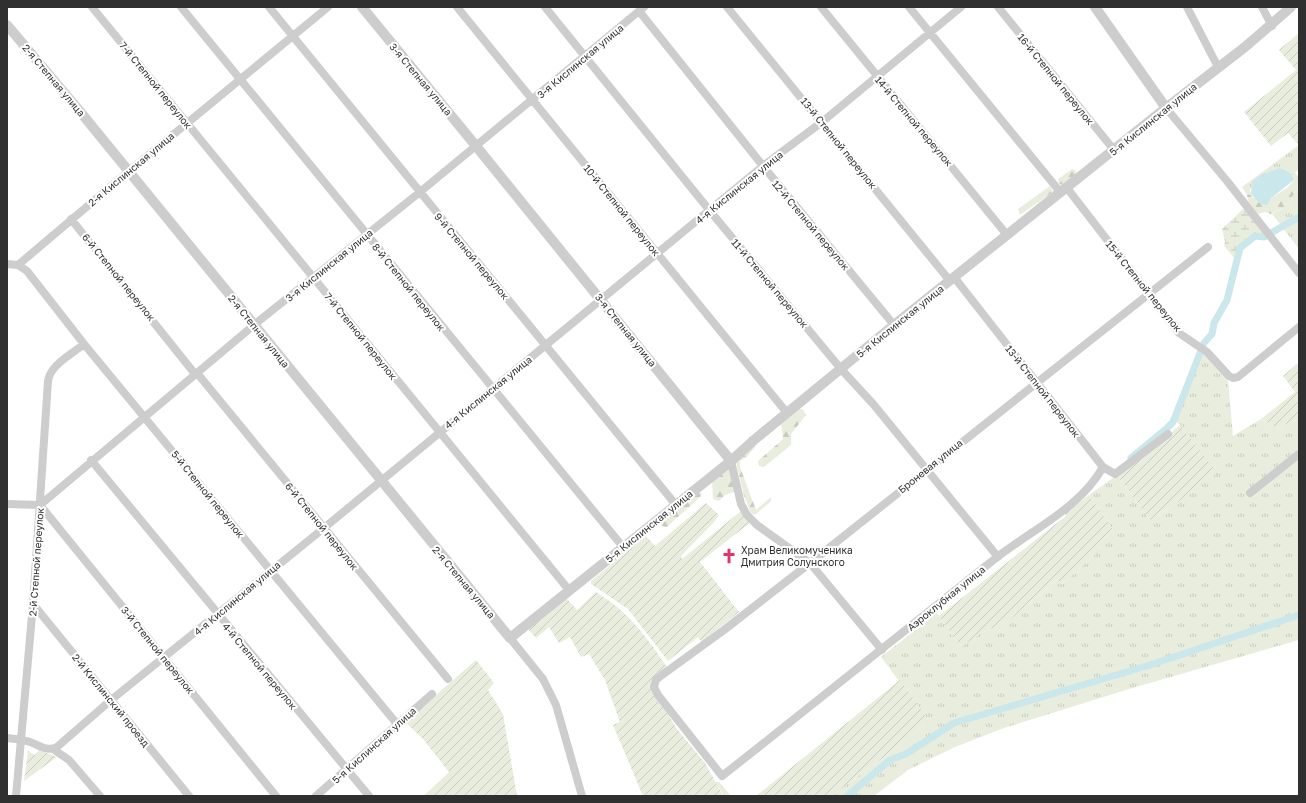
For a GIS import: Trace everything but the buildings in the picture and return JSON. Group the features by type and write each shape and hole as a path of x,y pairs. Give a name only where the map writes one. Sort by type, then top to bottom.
{"street":[{"name":"7-й Степной переулок","path":"92,7 569,590"},
{"name":"8-й Степной переулок","path":"181,7 238,80 623,547"},
{"name":"9-й Степной переулок","path":"269,7 676,505"},
{"name":"2-я Кислинская улица","path":"18,265 238,80 293,37 328,7"},
{"name":"3-я Степная улица","path":"362,7 601,299 731,461 741,504 747,515 757,525 810,563 882,650"},
{"name":"10-й Степной переулок","path":"457,7 787,413"},
{"name":"11-й Степной переулок","path":"545,7 710,211 841,369 874,405 998,557"},
{"name":"13-й Степной переулок","path":"727,7 952,279 1103,467"},
{"name":"14-й Степной переулок","path":"821,7 1008,234"},
{"name":"15-й Степной переулок","path":"908,7 1064,190 1179,333 1208,352 1229,376 1233,378 1238,377 1299,327"},
{"name":"4-я Кислинская улица","path":"53,749 110,700 324,528 763,166 822,122 961,7"},
{"name":"16-й Степной переулок","path":"998,7 1114,150"},
{"path":"1095,7 1166,108 1299,273"},
{"path":"1187,7 1218,67"},
{"path":"1262,7 1272,26"},
{"name":"5-я Кислинская улица","path":"510,638 731,461 894,325 1166,108 1272,26 1291,7"},
{"name":"3-я Кислинская улица","path":"40,504 254,325 420,192 641,9"},
{"name":"12-й Степной переулок","path":"641,9 763,166 894,325"},
{"name":"2-я Степная улица","path":"7,25 129,171 510,638"},
{"name":"6-й Степной переулок","path":"71,219 448,679"},
{"name":"Броневая улица","path":"722,776 673,715 654,687 656,680 662,674 724,630 810,563 1036,382 1149,295 1154,288 1208,247"},
{"path":"7,264 18,265"},
{"name":"5-й Степной переулок","path":"18,265 27,272 84,344 397,724"},
{"name":"2-й Степной переулок","path":"16,796 33,604 49,374 84,344"},
{"path":"1103,467 1115,474 1168,434"},
{"path":"1250,492 1299,454"},
{"name":"4-й Степной переулок","path":"91,460 369,796"},
{"name":"Аэроклубная улица","path":"722,776 998,557 1081,497 1094,483 1103,467"},
{"path":"7,504 40,504"},
{"name":"3-й Степной переулок","path":"40,504 276,796"},
{"name":"2-й Кислинский проезд","path":"33,604 189,796"},
{"path":"510,638 543,679 556,705 582,796"},
{"name":"5-я Кислинская улица","path":"316,796 432,694"},
{"path":"7,738 21,739 44,748 53,749 69,760 100,796"}],"green space":[{"path":"1299,33 1299,145 1288,133 1271,146 1244,112 1296,70 1279,50"},
{"path":"1299,145 1299,170 1295,172 1298,177 1294,180 1292,175 1284,169 1279,168 1250,189 1251,194 1247,195 1242,187"},
{"path":"1072,169 1075,170 1077,174 1063,185 1059,184 1058,179"},
{"path":"1299,175 1299,187 1285,207 1271,214 1265,212 1258,214 1248,201 1247,195 1251,194 1253,198 1271,198 1287,188"},
{"path":"1050,186 1053,192 1020,215 1018,209"},
{"path":"1299,187 1299,249 1272,214 1285,207"},
{"path":"1243,209 1246,209 1264,234 1264,237 1255,236 1240,248 1236,260 1224,246 1225,242 1222,229"},
{"path":"1204,352 1228,381 1233,436 1261,419 1276,428 1299,419 1299,640 1129,689 1004,728 955,747 908,770 874,796 831,796 895,749 929,721 881,657 937,613 961,647 981,633 1007,622 1057,580 1062,584 1100,550 1097,544 1113,530 1089,495 1117,475 1150,520 1171,507 1216,473 1180,425 1174,420"},
{"path":"1299,362 1299,419 1276,428 1261,419 1295,392 1283,376"},
{"path":"798,409 803,409 806,415 791,434 791,445 764,467 759,466 758,461 783,439 781,422"},
{"path":"1180,425 1217,473 1171,507 1150,520 1117,475"},
{"path":"753,444 755,447 747,457 740,461 740,467 756,510 771,497 771,501 755,515 751,513 744,496 736,462"},
{"path":"727,468 732,470 734,492 725,495 719,501 713,499 712,481"},
{"path":"697,493 702,493 701,496 667,527 661,526 661,521"},
{"path":"1089,495 1113,530 1097,544 1100,550 1062,584 1057,580 1007,622 981,633 961,647 939,616 1066,516 1065,513"},
{"path":"706,503 719,515 681,556 682,559 741,511 751,522 700,562 739,612 702,642 698,637 668,661 628,609 591,584 591,581 646,536 655,546"},
{"path":"596,592 618,608 636,625 667,667 655,678 660,701 677,729 705,763 723,796 643,796 613,725 620,722 605,680 589,654 581,657 570,637 559,643 549,627 536,638 528,629 566,598 577,610"},
{"path":"476,660 494,683 488,690 503,714 517,796 424,796 449,772 423,739 405,722"},
{"path":"900,680 929,721 895,749 831,796 756,796"},
{"path":"40,750 57,757 24,781 28,751 35,755"},
{"path":"715,782 719,782 731,796 724,796"}],"water":[{"path":"1279,168 1284,169 1292,175 1294,180 1271,198 1267,205 1260,204 1251,194 1252,182 1257,177"}],"waterway":[{"path":"1131,458 1173,422 1204,343 1212,334 1214,323 1227,300 1240,248 1255,236 1264,237 1299,217"},
{"path":"847,796 890,760 906,754 954,723 1150,665 1299,615"}],"place":[{"name":"Храм Великомученика Дмитрия Солунского","path":"729,556"}]}
